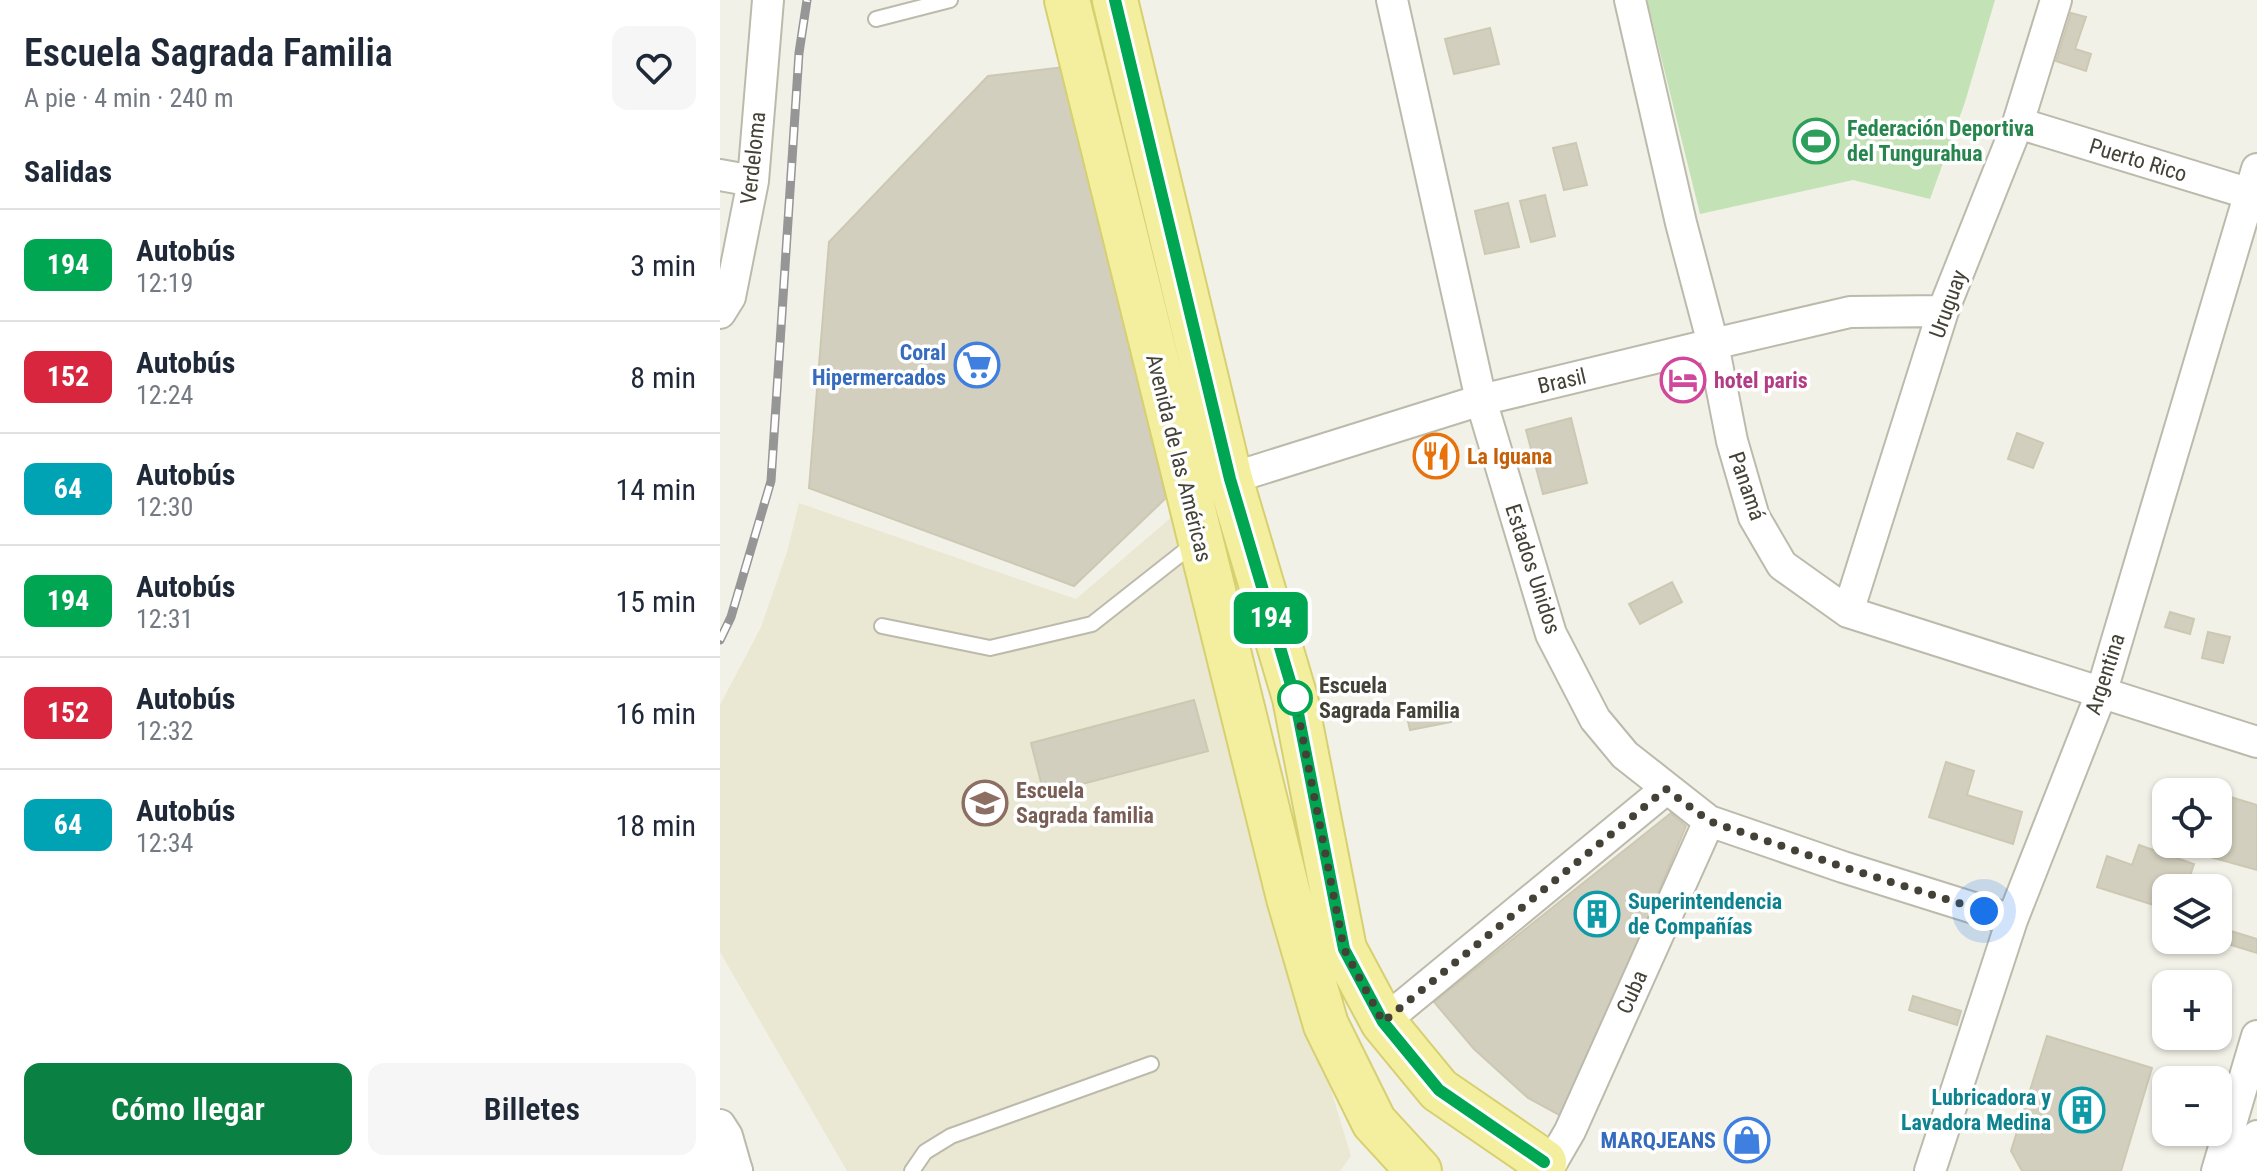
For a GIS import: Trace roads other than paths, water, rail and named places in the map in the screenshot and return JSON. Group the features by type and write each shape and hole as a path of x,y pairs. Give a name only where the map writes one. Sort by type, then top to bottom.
{"main road":[{"name":"Avenida de las Américas","path":"1067,0 1289,898 1326,1025 1374,1122 1419,1171"},
{"name":"Avenida de las Américas","path":"1115,0 1230,479 1295,698 1344,949 1383,1022 1439,1090 1547,1167"},
{"path":"1373,1171 1374,1122"}],"street":[{"name":"Verdeloma","path":"720,313 730,297 753,181 768,0"},
{"name":"Estados Unidos","path":"1392,0 1481,400 1551,634 1595,719 1625,755 1709,821 2012,920"},
{"name":"Panamá","path":"1630,0 1681,223 1713,344 1732,441 1754,517 1782,565 1848,612 2257,742"},
{"name":"Uruguay","path":"1848,612 1943,311 2018,123 2056,0"},
{"name":"Puerto Rico","path":"2018,123 2254,186"},
{"path":"720,175 753,181"},
{"name":"Argentina","path":"1930,1171 2012,920 2101,694 2254,186"},
{"name":"Brasil","path":"1188,491 1481,400 1713,344 1850,312 1943,311"},
{"path":"1383,1022 1666,789"},
{"name":"Cuba","path":"1547,1167 1570,1131 1709,821"},
{"path":"2217,1171 2257,1036"},
{"path":"720,1125 727,1136 736,1171"},
{"path":"2247,1171 2257,1136"},
{"path":"720,1165 736,1171"}],"lane":[{"path":"876,19 950,0"},
{"path":"882,626 990,648 1092,624 1199,540"},
{"path":"912,1171 925,1152 951,1136 1151,1064"}],"railway":[{"path":"720,640 731,617 771,481 799,53 807,0"}],"place":[{"name":"Federación Deportiva del Tungurahua","path":"1816,141"},
{"name":"Coral Hipermercados","path":"977,365"},
{"name":"hotel paris","path":"1683,380"},
{"name":"La Iguana","path":"1436,456"},
{"name":"Escuela Sagrada Familia","path":"1295,698"},
{"name":"Escuela Sagrada familia","path":"985,803"},
{"name":"Superintendencia de Compañías","path":"1597,914"},
{"name":"Lubricadora y Lavadora Medina","path":"2082,1110"},
{"name":"MARQJEANS","path":"1747,1140"}]}
